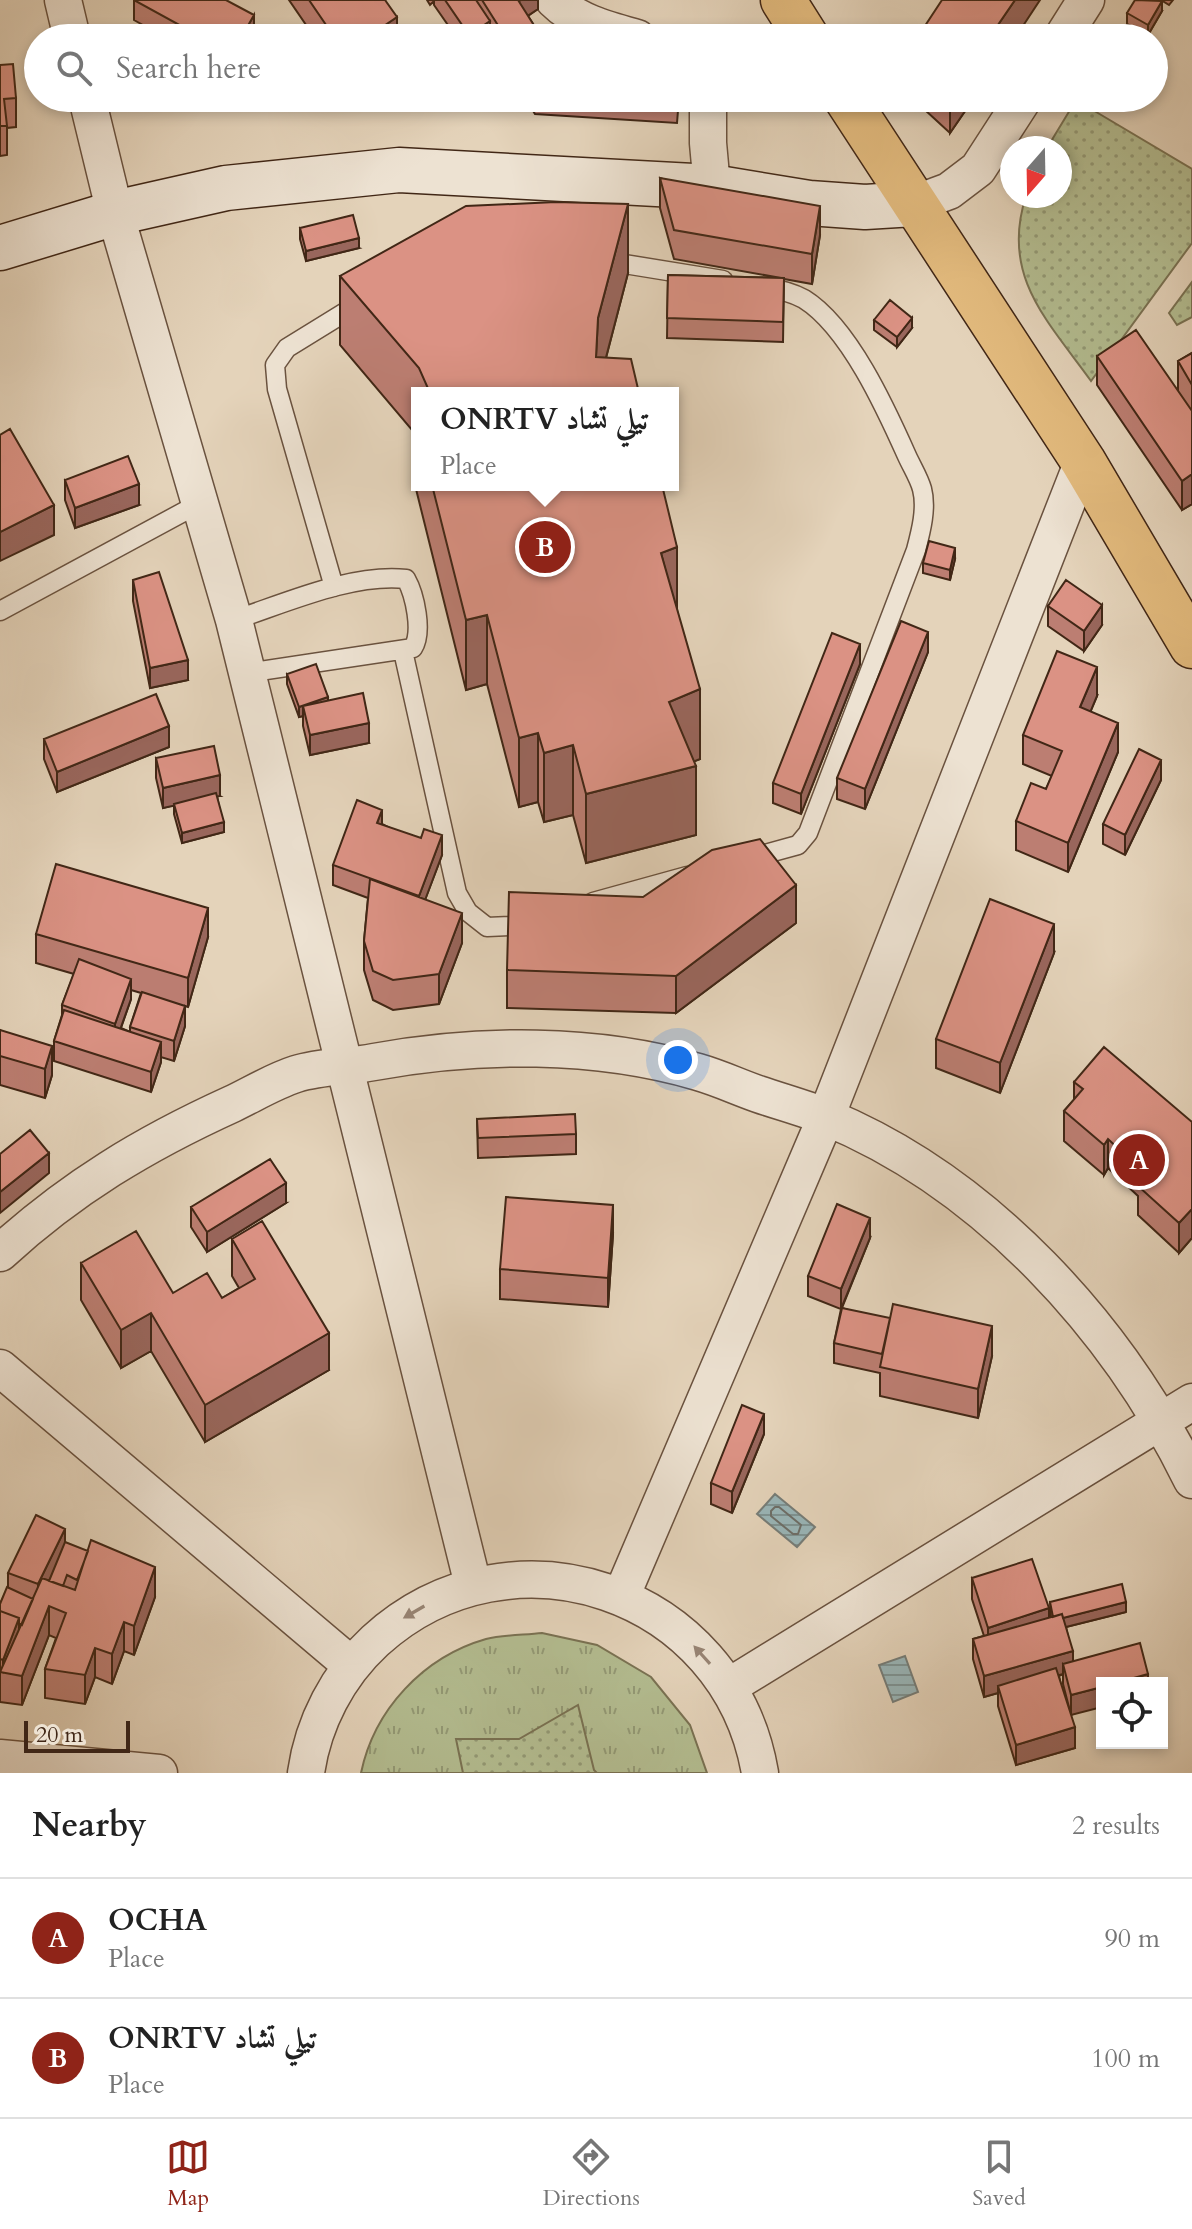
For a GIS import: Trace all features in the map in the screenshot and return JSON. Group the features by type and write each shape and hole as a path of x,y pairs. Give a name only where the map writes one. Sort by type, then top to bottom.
{"main road":[{"path":"783,0 798,24"},
{"path":"855,112 1083,461 1192,646"}],"street":[{"path":"63,0 69,24"},
{"path":"554,0 566,12 594,24"},
{"path":"1071,24 1086,0"},
{"path":"90,112 115,213 234,620 473,1585"},
{"path":"708,112 712,187"},
{"path":"0,248 115,213 226,188 399,170 712,187 809,203 865,207 914,204 949,191 978,169 1015,112"},
{"path":"621,1597 826,1117 1083,461"},
{"path":"0,1253 74,1192 117,1162 257,1090 297,1074 478,1050 533,1049 600,1054 699,1072 826,1117 885,1147 942,1183 1020,1246 1089,1319 1162,1421 1192,1480"},
{"path":"0,1368 351,1665"},
{"path":"728,1687 1192,1402"},
{"path":"306,1773 319,1721 351,1665 385,1632 403,1618 457,1590 473,1585 529,1579 574,1583 621,1597 655,1615 686,1638 728,1687 745,1720 760,1773"},
{"path":"0,1758 159,1773"}],"lane":[{"path":"571,908 798,845 808,833 916,550 923,523 923,491 893,423 864,370 831,322 805,300 784,290 618,262 589,261"},
{"path":"334,587 277,389 275,365 287,348 380,292"},
{"path":"0,611 200,503"},
{"path":"234,620 334,587 389,577 406,579 411,588 418,639 413,648 246,673"},
{"path":"403,651 457,893 468,912 487,927 510,926 541,917"}],"green space":[{"path":"1069,112 1096,112 1192,169 1192,243 1091,381 1033,296 1019,250 1023,208 1072,208 1072,136 1054,136"},
{"path":"1192,282 1192,317 1177,325 1169,313"},
{"path":"542,1633 597,1645 651,1677 690,1725 707,1773 361,1773 377,1728 405,1689 422,1673 463,1647 486,1639"},
{"path":"578,1705 597,1773 463,1773 456,1739 519,1739"}],"water":[{"path":"775,1494 815,1527 797,1547 757,1514"},
{"path":"905,1656 918,1692 893,1702 879,1665"}],"building":[{"path":"134,0 226,0 254,15 249,24 178,24"},
{"path":"309,0 385,0 397,17 387,24 325,24"},
{"path":"445,0 476,0 490,21 486,24 461,24"},
{"path":"482,0 518,0 533,24 497,24"},
{"path":"942,0 1015,0 999,24 926,24"},
{"path":"1135,0 1162,1 1149,24 1127,13"},
{"path":"13,64 16,98 4,99 7,126 0,126 0,65"},
{"path":"660,178 820,206 812,254 674,230"},
{"path":"556,202 628,204 598,318 596,357 631,359 638,387 427,387 419,368 340,276 466,206"},
{"path":"353,215 359,238 306,251 300,228"},
{"path":"668,275 784,278 783,322 667,318"},
{"path":"890,300 912,318 897,337 874,320"},
{"path":"1136,330 1192,411 1192,474 1182,481 1097,356"},
{"path":"1192,353 1192,385 1178,361"},
{"path":"10,429 54,505 0,532 0,435"},
{"path":"128,456 139,484 75,508 65,480"},
{"path":"434,491 663,491 677,547 661,553 700,689 669,702 696,766 586,794 573,745 544,753 538,733 519,738 487,615 466,620"},
{"path":"929,541 955,548 950,570 923,563"},
{"path":"159,572 188,660 150,668 133,580"},
{"path":"1066,580 1102,605 1084,631 1048,606"},
{"path":"901,621 928,632 865,789 837,778"},
{"path":"832,633 860,644 801,794 773,783"},
{"path":"1057,651 1097,667 1080,707 1118,723 1068,843 1016,821 1031,783 1046,789 1062,751 1023,735"},
{"path":"316,664 328,697 299,707 287,674"},
{"path":"363,693 369,723 310,735 303,706"},
{"path":"156,694 169,726 57,772 44,739"},
{"path":"214,746 220,775 163,788 156,758"},
{"path":"1139,749 1161,760 1125,835 1103,824"},
{"path":"216,793 224,822 182,833 174,804"},
{"path":"357,800 382,810 377,823 421,838 424,829 442,835 419,896 333,865"},
{"path":"760,839 796,885 676,976 507,970 509,892 643,897 712,850"},
{"path":"56,864 208,908 188,978 36,934"},
{"path":"370,879 462,913 439,974 393,980 373,971 364,941"},
{"path":"990,899 1054,924 1000,1063 936,1039"},
{"path":"79,959 131,979 115,1024 62,1005"},
{"path":"142,992 185,1006 174,1041 130,1027"},
{"path":"64,1010 161,1042 151,1072 54,1041"},
{"path":"0,1030 52,1046 45,1069 0,1056"},
{"path":"1104,1047 1192,1122 1192,1209 1179,1223 1138,1186 1147,1175 1108,1139 1104,1145 1064,1111 1083,1089 1074,1082"},
{"path":"575,1114 576,1134 478,1138 477,1119"},
{"path":"30,1130 49,1153 0,1192 0,1154"},
{"path":"270,1159 286,1183 207,1232 191,1207"},
{"path":"506,1197 613,1205 608,1278 500,1269"},
{"path":"837,1204 870,1218 841,1289 808,1276"},
{"path":"262,1221 329,1333 205,1405 151,1313 121,1330 81,1263 136,1231 173,1293 207,1273 222,1298 255,1279 232,1239"},
{"path":"893,1304 992,1326 978,1389 880,1367"},
{"path":"842,1308 890,1318 882,1354 834,1343"},
{"path":"742,1405 764,1414 732,1492 711,1483"},
{"path":"36,1515 65,1529 38,1584 8,1573"},
{"path":"91,1540 155,1567 134,1626 124,1622 112,1654 95,1648 85,1675 45,1669 66,1613 49,1606 22,1676 0,1672 42,1578 75,1590"},
{"path":"65,1542 88,1551 77,1580 67,1575 63,1586 49,1581"},
{"path":"1032,1559 1049,1608 988,1628 972,1578"},
{"path":"1122,1584 1126,1602 1063,1618 1062,1614 1053,1617 1050,1602"},
{"path":"7,1587 33,1599 22,1625 19,1618 0,1611"},
{"path":"0,1611 19,1618 3,1660 0,1659"},
{"path":"1062,1614 1073,1651 984,1676 973,1639"},
{"path":"1140,1643 1148,1674 1096,1677 1096,1689 1071,1695 1063,1664"},
{"path":"1056,1668 1075,1727 1016,1745 998,1686"}],"place":[{"name":"ONRTV تيلي تشاد","path":"545,547"},
{"name":"OCHA","path":"1139,1160"}]}
